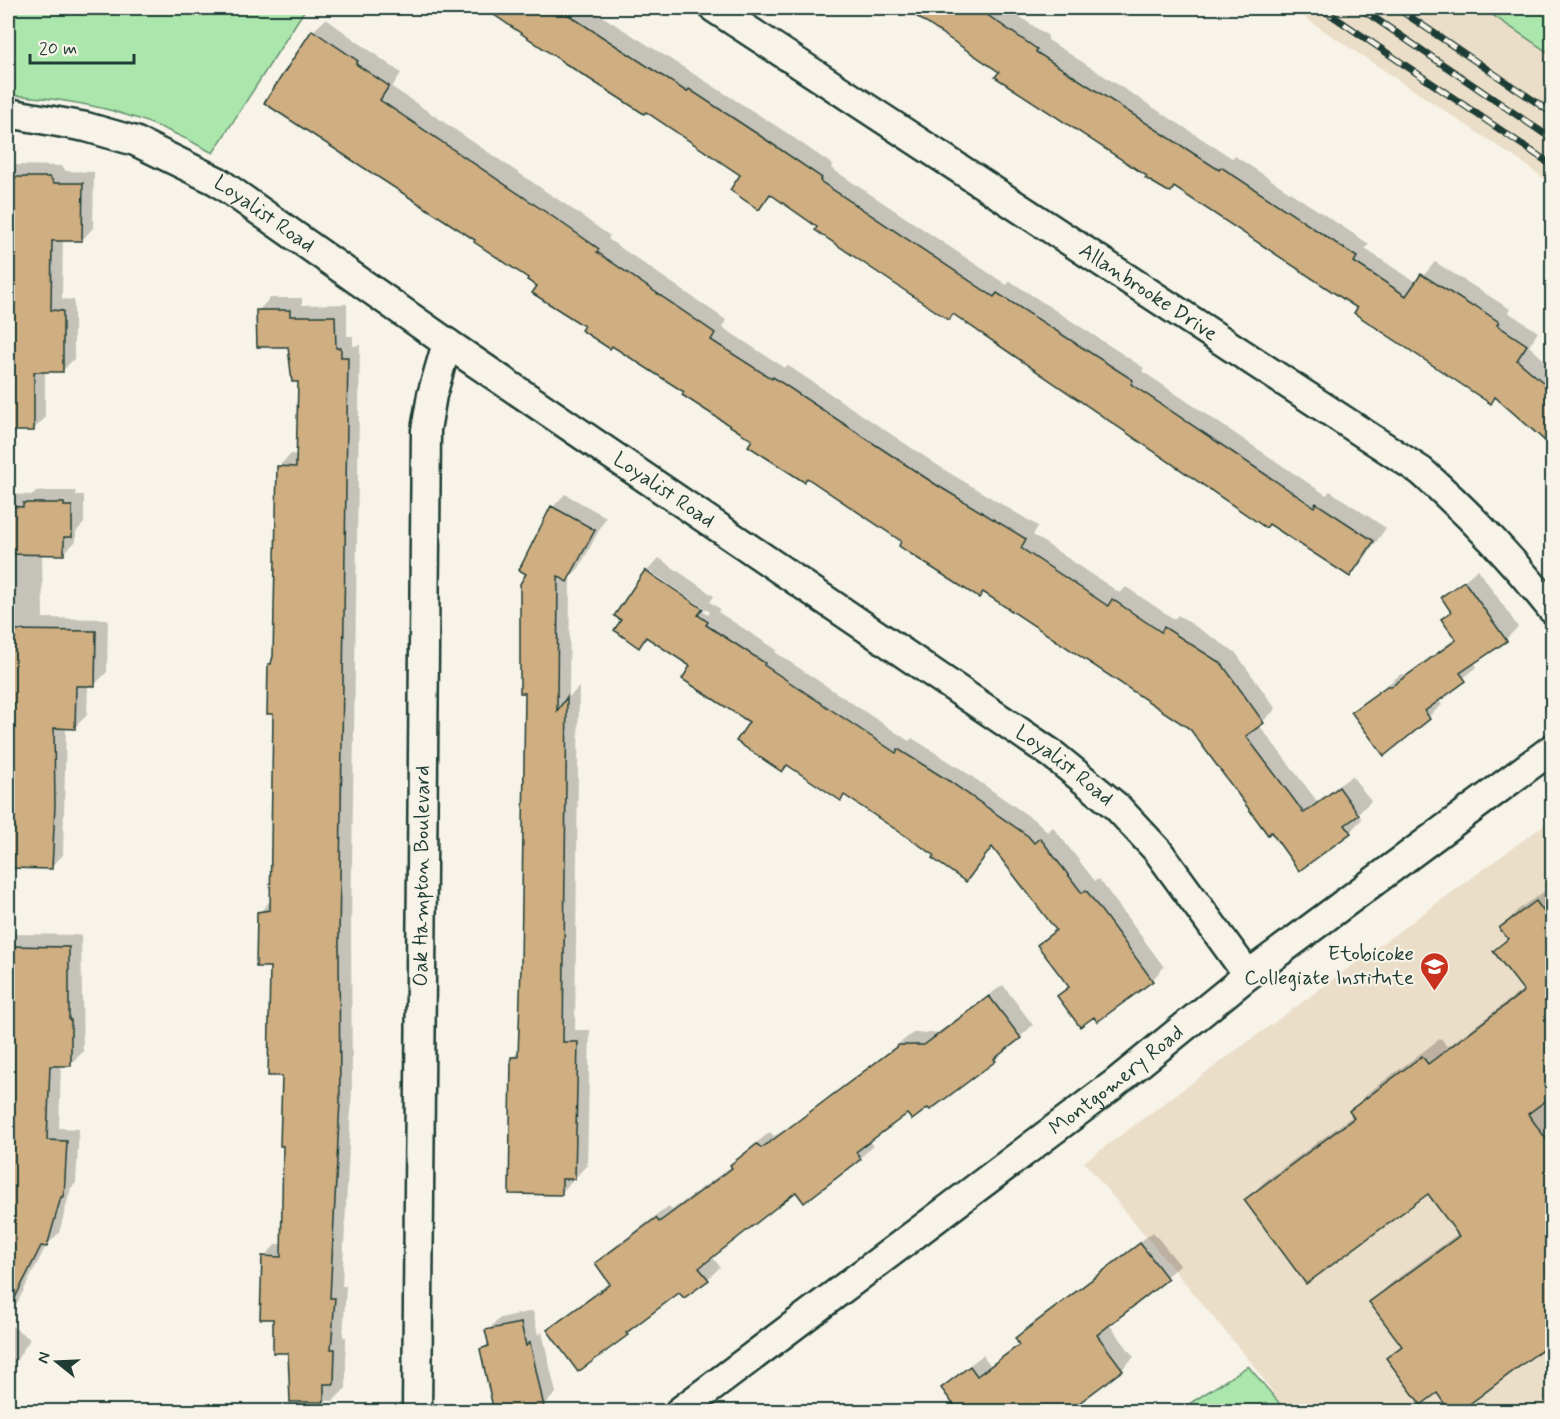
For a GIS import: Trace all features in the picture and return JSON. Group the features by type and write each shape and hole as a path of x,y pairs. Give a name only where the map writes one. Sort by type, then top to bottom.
{"street":[{"name":"Allanbrooke Drive","path":"714,8 1421,471 1462,507 1508,554 1552,609"},
{"name":"Loyalist Road","path":"8,113 111,133 184,163 217,181 447,343 1080,775 1117,807 1158,851 1248,975"},
{"name":"Oak Hampton Boulevard","path":"417,1412 426,430 432,394 447,343"},
{"name":"Montgomery Road","path":"679,1412 1113,1085 1248,975 1552,749"}],"shaded area":[{"path":"1290,8 1482,8 1552,55 1552,185 1526,165"},
{"name":"Etobicoke Collegiate Institute","path":"1552,819 1552,1411 1286,1411 1254,1366 1084,1162"}],"green space":[{"path":"8,8 306,8 213,153 163,128 114,111 63,101 8,95"},
{"path":"1482,8 1552,8 1552,55"},
{"path":"1248,1366 1286,1411 1178,1411 1186,1406"}],"building":[{"path":"484,8 558,8 687,92 689,89 765,139 822,178 820,181 994,297 997,293 1133,380 1131,384 1314,507 1316,503 1374,541 1350,577 1269,524 1266,528 953,314 949,320 871,268 815,230 817,227 770,194 759,210 730,190 740,175 646,112 644,114 566,64"},
{"path":"904,8 977,8 1037,49 1036,52 1219,170 1221,167 1357,257 1354,262 1406,296 1421,274 1473,307 1474,305 1499,322 1497,325 1527,345 1517,360 1552,390 1552,447 1495,397 1491,404 1354,313 1357,308 1174,187 1171,192 1167,191 1145,178 1147,176 995,77 999,72"},
{"path":"312,30 358,61 356,64 389,86 380,100 559,221 599,249 597,252 715,333 711,340 772,379 773,377 935,484 1026,539 1021,548 1108,606 1112,599 1161,632 1164,627 1222,664 1264,723 1246,736 1304,813 1339,787 1359,815 1345,825 1351,833 1299,871 1271,832 1268,835 1190,729 983,592 979,598 920,560 899,546 901,541 807,478 804,482 748,446 752,440 682,395 684,392 612,346 610,349 581,330 584,326 532,293 537,286 527,280 528,278 474,242 475,240 264,103"},
{"path":"8,177 50,177 54,183 83,183 82,241 52,241 51,310 63,311 63,372 34,372 34,431 8,431"},
{"path":"256,310 290,310 290,316 335,316 336,348 341,348 341,357 348,357 339,940 340,1101 330,1298 335,1298 331,1349 335,1349 334,1384 324,1384 324,1402 290,1402 288,1353 273,1353 273,1319 260,1319 262,1256 281,1257 283,1146 280,1146 282,1076 268,1076 270,967 256,967 257,912 270,910 273,714 267,714 268,664 271,664 273,656 277,466 296,467 298,382 292,382 288,347 257,347"},
{"path":"23,503 64,503 64,506 72,506 72,537 64,537 64,555 8,554 8,506 23,507"},
{"path":"551,506 595,530 567,582 558,576 557,711 567,697 563,1042 578,1042 575,1179 562,1179 562,1195 509,1194 511,1057 518,1057 521,966 525,693 520,693 520,584 526,574 519,570"},
{"path":"645,570 703,609 698,615 708,622 706,625 765,663 764,665 896,753 898,749 949,781 1028,836 1034,843 1040,838 1082,893 1086,890 1153,981 1097,1022 1094,1017 1080,1027 1057,996 1069,987 1037,945 1056,930 992,847 966,882 932,858 934,855 844,795 841,801 787,765 782,772 736,741 749,722 682,679 690,666 646,637 639,648 614,630 621,620 614,616"},
{"path":"1464,581 1507,641 1460,673 1466,681 1425,711 1430,719 1384,756 1351,712 1456,640 1441,619 1451,612 1441,597"},
{"path":"8,630 96,631 95,686 76,686 75,729 54,728 55,805 52,869 8,868"},
{"path":"1536,901 1552,923 1552,1096 1528,1114 1552,1147 1552,1342 1459,1412 1450,1412 1437,1393 1421,1405 1386,1358 1402,1346 1369,1302 1459,1236 1428,1194 1306,1284 1244,1200 1354,1118 1349,1111 1422,1056 1428,1064 1524,991 1493,951 1508,939 1499,928"},
{"path":"8,946 69,947 71,1066 50,1066 47,1140 67,1141 64,1197 61,1197 47,1247 41,1246 8,1312"},
{"path":"989,996 1021,1038 994,1059 996,1061 930,1110 928,1108 912,1120 907,1114 856,1152 861,1159 804,1203 796,1192 699,1268 709,1280 684,1298 679,1293 578,1372 547,1330 610,1284 595,1263 656,1218 659,1222 732,1168 730,1165 757,1144 761,1148 770,1142 899,1045 924,1045"},
{"path":"1140,1243 1168,1279 1097,1335 1123,1370 1067,1412 959,1412 941,1388 970,1366 977,1376 1019,1345 1015,1338"},
{"path":"521,1323 526,1346 530,1342 544,1407 523,1412 494,1412 480,1349 489,1346 485,1330"}],"railway":[{"path":"1321,8 1552,165"},
{"path":"1360,8 1552,139"},
{"path":"1397,8 1552,113"}],"place":[{"name":"Etobicoke Collegiate Institute","path":"1435,992"}]}
